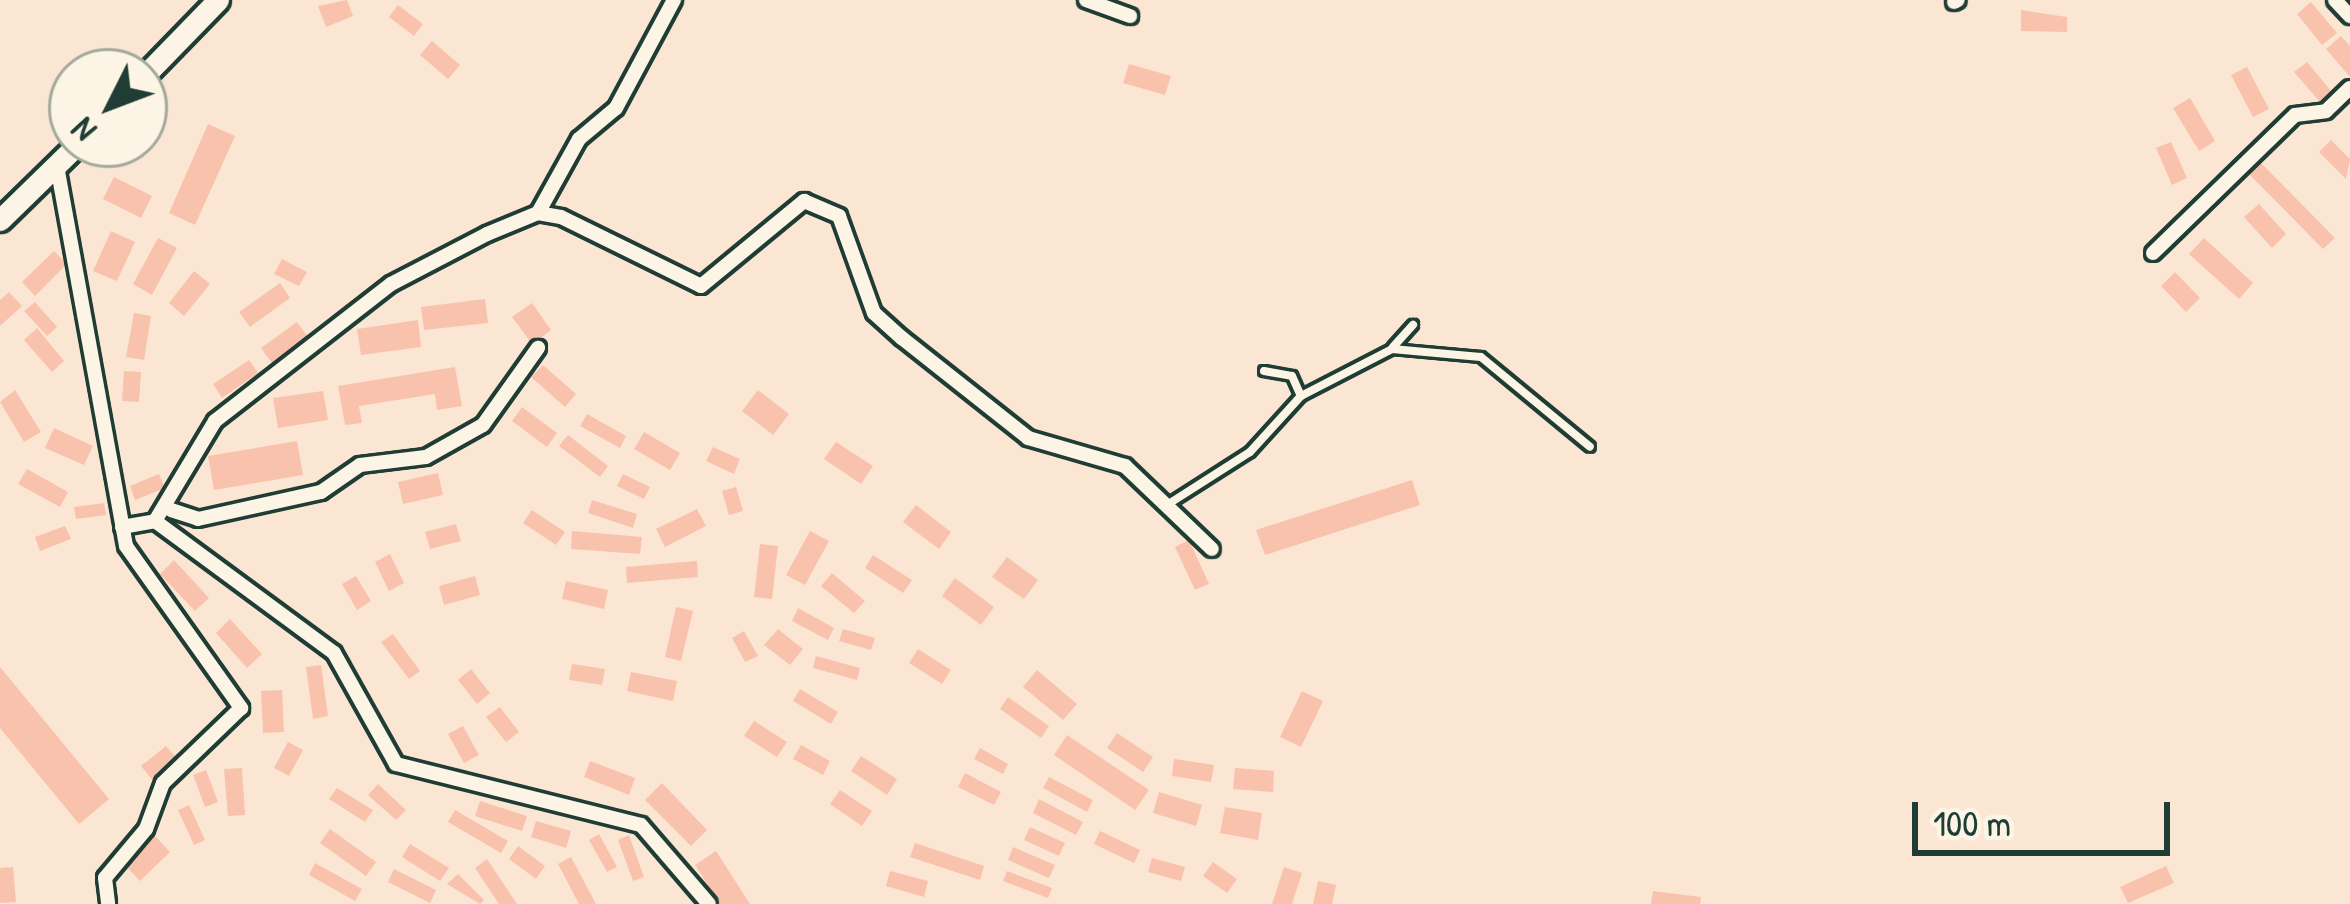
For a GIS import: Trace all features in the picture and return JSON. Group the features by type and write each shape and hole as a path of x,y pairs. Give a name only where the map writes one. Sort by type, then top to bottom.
{"main road":[{"path":"168,51 218,0"},
{"path":"0,220 54,168"}],"street":[{"path":"122,527 155,521 171,510 188,452 250,392 391,284 538,213 579,140 616,108 674,0"},
{"path":"1086,0 1130,16"},
{"path":"2336,0 2350,16"},
{"path":"2152,253 2295,116 2326,111 2350,88"},
{"path":"56,168 122,527 139,570 233,682 241,708 164,783 146,829 105,878 108,904"},
{"path":"538,213 701,286 784,214 826,204 874,314 1028,438 1125,466 1170,503 1212,549"},
{"path":"171,510 198,519 321,492 360,465 426,457 483,425 538,348"},
{"path":"155,521 334,653 396,764 641,825 709,904"}],"lane":[{"path":"1170,503 1250,452 1301,396 1392,349 1413,325"},
{"path":"1392,349 1481,358 1590,447"},
{"path":"1264,371 1292,376 1301,396"}],"building":[{"path":"347,0 353,16 326,27 318,6"},
{"path":"2311,2 2337,33 2322,45 2297,14"},
{"path":"398,5 423,24 414,36 389,17"},
{"path":"2021,10 2067,17 2067,32 2021,31"},
{"path":"2341,36 2350,46 2350,77 2326,49"},
{"path":"432,41 460,65 448,79 420,55"},
{"path":"2307,62 2332,92 2320,102 2294,72"},
{"path":"1129,64 1171,76 1165,95 1123,83"},
{"path":"2247,67 2269,109 2253,117 2231,75"},
{"path":"2190,98 2215,141 2199,151 2173,108"},
{"path":"208,124 235,136 195,225 169,213"},
{"path":"2331,140 2350,159 2346,179 2319,152"},
{"path":"2171,142 2187,178 2172,185 2156,148"},
{"path":"2260,162 2335,238 2323,249 2249,174"},
{"path":"114,177 152,196 141,218 103,199"},
{"path":"2259,204 2286,234 2272,248 2244,217"},
{"path":"111,231 135,242 117,281 93,271"},
{"path":"158,238 177,248 152,295 133,284"},
{"path":"2204,238 2253,283 2239,299 2189,254"},
{"path":"54,251 67,264 35,296 22,282"},
{"path":"282,259 307,272 299,286 274,274"},
{"path":"194,271 210,284 184,316 169,303"},
{"path":"2175,272 2200,298 2186,312 2161,286"},
{"path":"280,283 290,298 250,327 239,312"},
{"path":"9,292 22,306 0,326 0,300"},
{"path":"485,299 488,323 424,330 421,307"},
{"path":"35,302 57,327 47,336 24,311"},
{"path":"532,303 551,330 532,344 512,317"},
{"path":"134,313 151,316 144,360 126,357"},
{"path":"418,320 421,347 361,355 357,329"},
{"path":"297,322 308,337 272,363 261,348"},
{"path":"37,328 64,361 52,372 24,340"},
{"path":"249,360 258,373 222,398 213,384"},
{"path":"543,365 576,394 565,407 531,377"},
{"path":"455,367 462,406 437,410 435,394 359,406 362,423 345,425 338,386"},
{"path":"124,371 141,372 139,402 122,401"},
{"path":"15,390 41,432 24,442 0,402"},
{"path":"758,390 789,414 773,435 742,411"},
{"path":"323,391 328,420 278,428 273,398"},
{"path":"522,407 557,433 547,447 512,421"},
{"path":"587,414 626,436 620,448 580,426"},
{"path":"54,428 93,446 84,465 45,448"},
{"path":"644,432 680,453 670,470 634,449"},
{"path":"568,435 608,466 600,477 559,446"},
{"path":"297,441 303,475 214,490 208,456"},
{"path":"836,442 873,466 861,484 824,459"},
{"path":"713,447 740,459 734,474 706,461"},
{"path":"27,469 68,492 60,507 18,484"},
{"path":"438,473 443,495 403,504 398,482"},
{"path":"159,474 165,488 135,500 130,486"},
{"path":"623,474 650,487 644,499 617,486"},
{"path":"1412,480 1420,505 1265,555 1256,530"},
{"path":"736,487 743,511 729,515 722,491"},
{"path":"592,500 637,514 633,528 588,513"},
{"path":"104,503 106,515 76,519 74,507"},
{"path":"916,505 951,532 939,549 903,522"},
{"path":"697,509 706,526 665,547 656,529"},
{"path":"532,510 565,532 556,545 523,523"},
{"path":"456,524 461,541 430,549 425,532"},
{"path":"65,526 71,539 40,551 35,537"},
{"path":"572,531 642,537 640,554 571,549"},
{"path":"810,531 829,541 805,585 786,575"},
{"path":"1189,540 1209,584 1195,590 1175,547"},
{"path":"760,544 778,546 772,599 754,597"},
{"path":"390,554 404,583 389,591 375,562"},
{"path":"873,555 912,580 903,593 865,568"},
{"path":"1007,557 1038,580 1024,599 992,577"},
{"path":"174,560 209,598 195,611 160,574"},
{"path":"697,561 698,577 627,583 626,567"},
{"path":"832,573 865,601 854,613 821,586"},
{"path":"356,576 371,601 357,610 342,584"},
{"path":"475,576 480,595 444,605 439,586"},
{"path":"955,578 994,607 981,625 942,596"},
{"path":"566,581 608,590 604,609 562,599"},
{"path":"676,607 693,611 681,661 665,657"},
{"path":"798,608 834,628 828,640 792,621"},
{"path":"230,619 262,654 247,668 216,633"},
{"path":"778,629 803,649 790,665 764,645"},
{"path":"843,629 875,638 871,650 839,641"},
{"path":"744,631 758,656 745,662 732,638"},
{"path":"393,634 420,671 409,679 381,642"},
{"path":"918,649 951,670 942,684 909,663"},
{"path":"816,656 860,668 857,680 813,668"},
{"path":"572,664 605,669 602,685 569,680"},
{"path":"321,665 328,716 313,719 306,667"},
{"path":"0,667 109,799 79,824 0,728"},
{"path":"471,669 490,693 477,704 458,680"},
{"path":"1037,670 1077,704 1063,720 1023,687"},
{"path":"631,672 677,681 673,701 627,691"},
{"path":"800,689 838,712 831,724 793,701"},
{"path":"282,690 284,732 263,733 261,691"},
{"path":"1302,691 1323,701 1301,747 1280,737"},
{"path":"1008,697 1049,726 1041,738 1000,709"},
{"path":"500,707 519,732 506,742 486,717"},
{"path":"754,721 787,742 777,757 744,736"},
{"path":"463,726 479,755 464,763 448,734"},
{"path":"1117,733 1153,757 1143,772 1107,748"},
{"path":"1067,735 1149,790 1135,810 1054,755"},
{"path":"288,742 303,750 289,776 274,768"},
{"path":"801,745 830,761 823,775 793,759"},
{"path":"166,746 178,760 153,781 141,766"},
{"path":"980,748 1008,764 1003,774 974,759"},
{"path":"861,756 897,779 887,795 851,771"},
{"path":"1174,759 1214,765 1211,782 1172,776"},
{"path":"590,761 635,778 629,795 584,777"},
{"path":"242,768 245,815 228,816 224,769"},
{"path":"1235,768 1274,771 1273,792 1233,789"},
{"path":"206,770 218,802 205,807 193,775"},
{"path":"965,773 1001,792 994,805 958,787"},
{"path":"1049,777 1093,800 1087,812 1043,788"},
{"path":"662,783 707,830 691,846 645,800"},
{"path":"378,784 406,810 396,820 368,795"},
{"path":"337,788 373,810 365,822 329,799"},
{"path":"840,790 872,811 862,826 830,804"},
{"path":"1159,792 1202,805 1196,826 1153,813"},
{"path":"1039,799 1083,822 1076,835 1033,813"},
{"path":"480,801 527,816 522,831 475,816"},
{"path":"189,805 205,840 194,845 178,810"},
{"path":"1225,807 1262,813 1258,840 1220,833"},
{"path":"455,810 508,841 501,853 448,822"},
{"path":"536,821 571,831 566,848 531,837"},
{"path":"1030,827 1065,843 1059,856 1024,840"},
{"path":"330,829 376,862 366,876 320,843"},
{"path":"1100,831 1140,850 1134,863 1094,844"},
{"path":"599,834 617,867 607,872 589,840"},
{"path":"629,835 644,877 633,881 618,840"},
{"path":"155,836 170,852 140,881 125,865"},
{"path":"915,843 984,866 980,880 910,857"},
{"path":"410,844 449,868 440,881 402,857"},
{"path":"518,846 545,866 536,879 509,859"},
{"path":"1013,847 1055,865 1049,878 1008,860"},
{"path":"716,851 750,904 720,904 695,865"},
{"path":"571,857 596,904 579,904 558,864"},
{"path":"1152,858 1185,867 1181,881 1148,872"},
{"path":"487,859 517,904 499,904 475,868"},
{"path":"1213,862 1237,879 1227,893 1203,876"},
{"path":"315,863 362,889 355,901 309,875"},
{"path":"2166,866 2174,883 2128,903 2120,887"},
{"path":"13,867 16,902 0,903 0,868"},
{"path":"1284,867 1302,873 1292,904 1272,904"},
{"path":"394,869 436,890 430,903 388,882"},
{"path":"890,871 928,881 924,897 886,886"},
{"path":"1007,871 1052,888 1048,898 1003,881"},
{"path":"458,874 484,900 480,904 447,884"},
{"path":"1318,881 1336,885 1332,904 1313,904"},
{"path":"1653,891 1701,897 1700,904 1651,904"}]}
